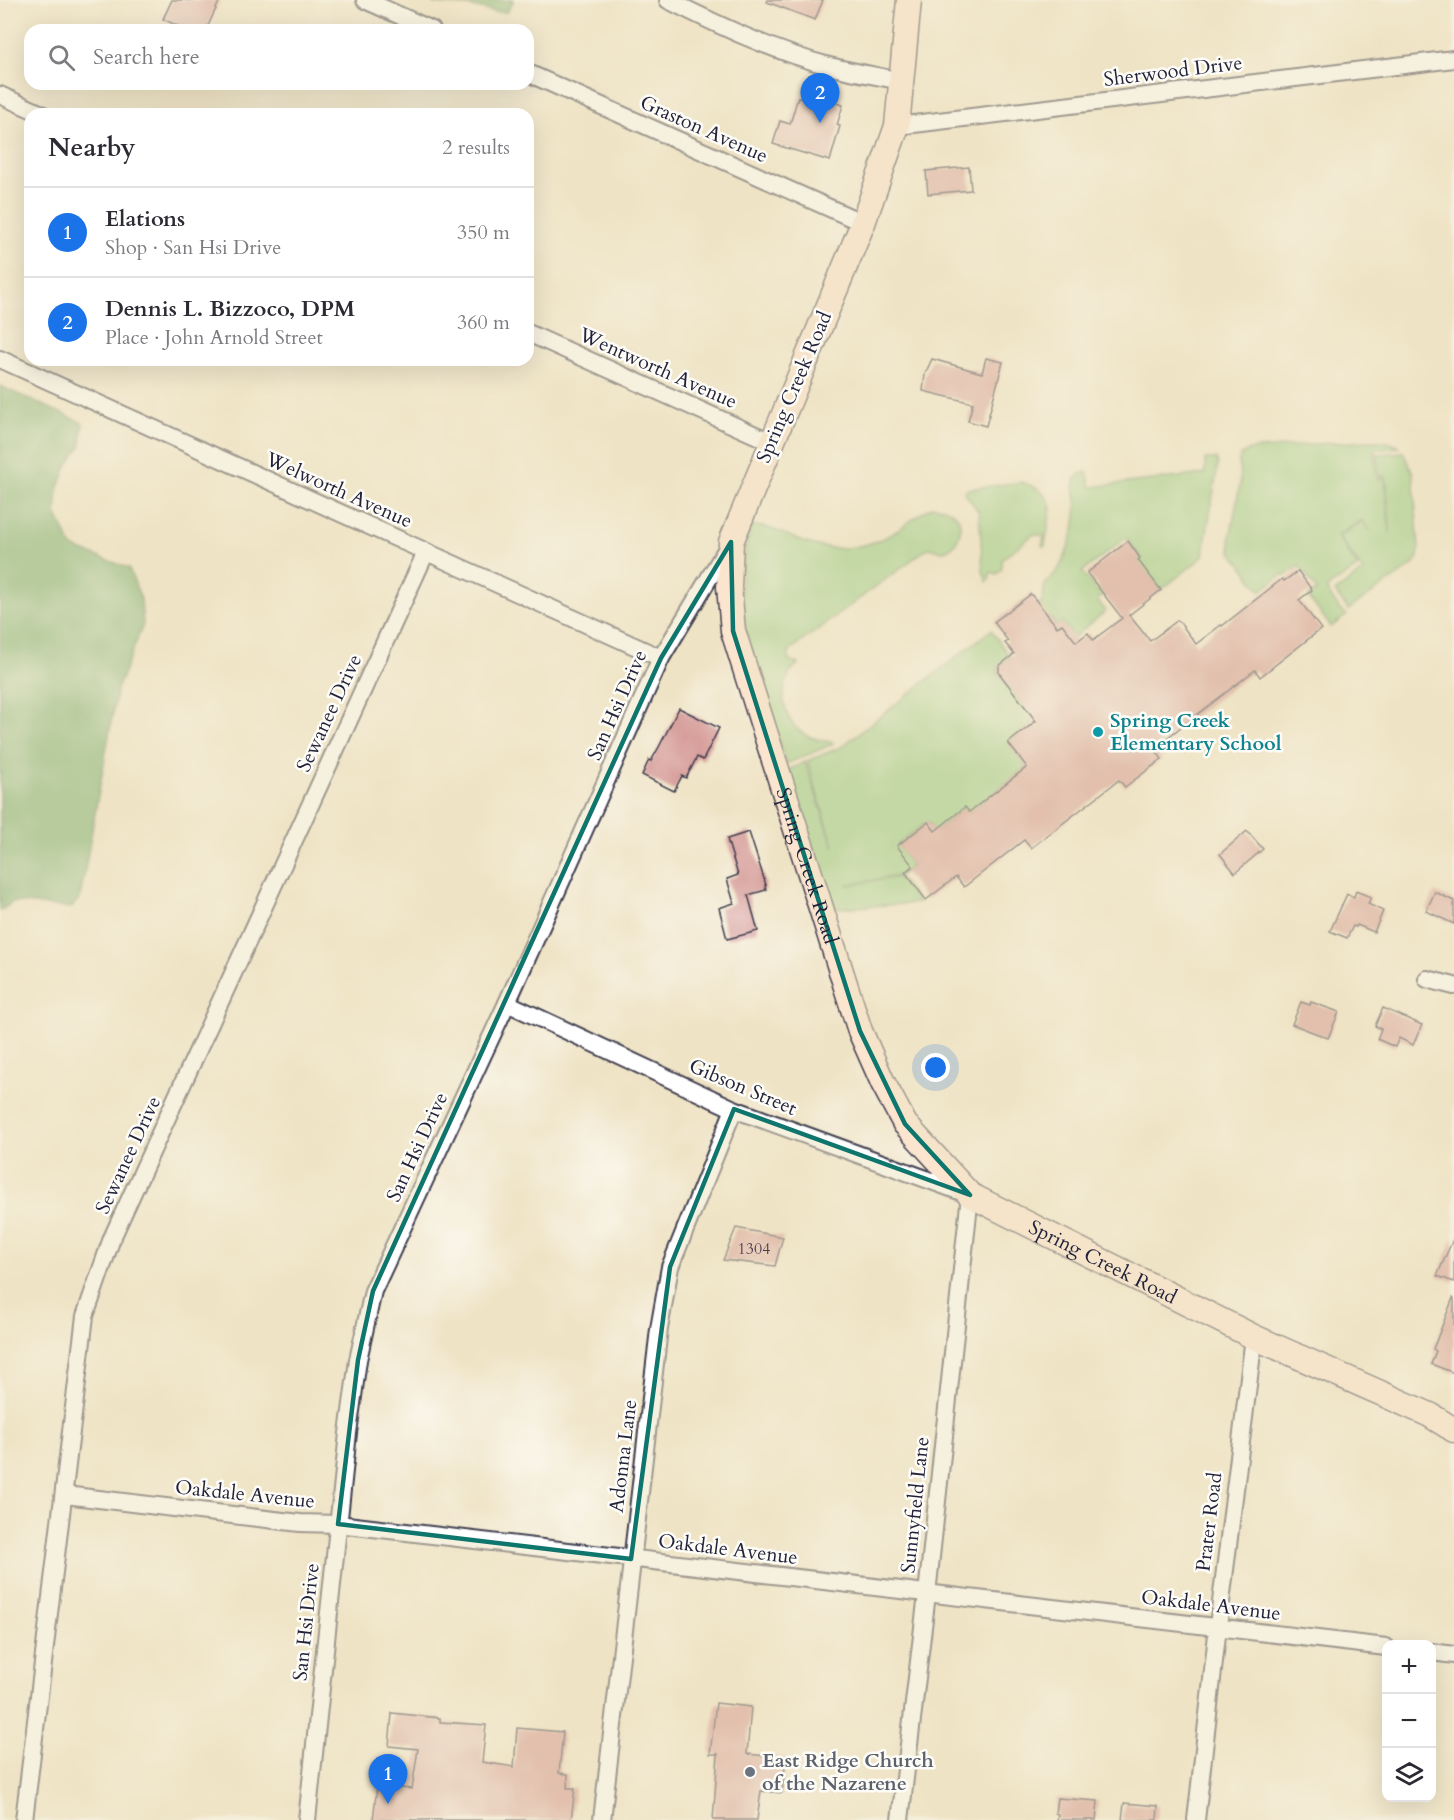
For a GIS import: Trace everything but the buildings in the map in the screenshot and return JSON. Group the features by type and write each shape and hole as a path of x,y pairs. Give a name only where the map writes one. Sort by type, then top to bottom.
{"street":[{"path":"365,0 419,24"},
{"path":"668,0 717,24 829,66 901,81"},
{"name":"Spring Creek Road","path":"909,0 897,126 863,223 731,542 729,587 733,631 860,1031 883,1083 905,1124 970,1195 1254,1337 1430,1415 1454,1430"},
{"name":"Sherwood Drive","path":"897,126 1454,58"},
{"name":"Graston Avenue","path":"534,76 863,223"},
{"path":"0,95 29,108"},
{"name":"Wentworth Avenue","path":"534,336 771,442"},
{"name":"Welworth Avenue","path":"0,359 661,658"},
{"name":"San Hsi Drive","path":"307,1820 338,1524 358,1360 373,1291 507,1003 661,658 731,542"},
{"name":"Sewanee Drive","path":"24,1820 85,1316 112,1238 426,552"},
{"path":"1427,979 1454,986"},
{"name":"Gibson Street","path":"507,1003 734,1109 970,1195"},
{"name":"Adonna Lane","path":"602,1820 659,1329 670,1267 734,1109"},
{"name":"Sunnyfield Lane","path":"900,1820 970,1195"},
{"name":"Prater Road","path":"1196,1820 1254,1337"},
{"name":"Oakdale Avenue","path":"64,1496 300,1523 338,1524 1382,1646"},
{"path":"1436,1653 1454,1655"}],"highlighted area":[{"path":"731,542 733,631 747,678 860,1031 905,1124 970,1195 734,1109 670,1267 631,1559 338,1524 358,1360 373,1291 661,658"}],"green space":[{"path":"430,0 514,0 507,12 495,12 468,6 435,4"},
{"path":"0,386 83,423 81,446 68,464 58,490 56,513 72,547 129,568 141,599 143,625 117,690 80,898 71,908 13,902 0,911"},
{"path":"1385,441 1400,447 1374,450 1377,479 1385,478 1390,533 1386,476 1379,477 1377,454 1403,452 1413,473 1418,557 1412,566 1348,610 1335,592 1363,571 1339,537 1362,521 1370,531 1362,520 1337,536 1358,567 1326,589 1340,610 1347,615 1331,627 1308,597 1317,590 1299,566 1285,576 1283,574 1261,591 1231,551 1230,538 1240,484 1239,462 1241,455 1249,450"},
{"path":"1205,459 1216,459 1218,464 1203,556 1161,590 1143,567 1123,571 1141,557 1126,538 1082,572 1098,592 1106,586 1116,586 1097,600 1106,611 1074,637 1062,622 1057,626 1050,617 1044,622 1033,609 1042,602 1045,584 1058,570 1074,530 1077,507 1074,486 1076,478 1087,472 1091,487 1205,474"},
{"path":"1020,482 1040,490 1049,502 1051,508 1045,546 1042,546 1044,536 1034,534 1002,559 1002,569 997,574 992,572 987,582 983,571 979,512 964,492 968,489"},
{"path":"933,506 947,509 958,518 960,533 955,543 942,551 928,548 790,650 788,660 798,664 789,675 785,687 784,703 789,718 799,731 816,739 833,742 833,744 786,764 747,636 741,604 741,567 751,526 773,529 818,546 852,547 874,542 895,532"},
{"path":"991,630 1010,657 999,665 998,673 1035,722 1008,742 1027,767 969,812 965,807 935,831 928,821 897,845 912,866 899,876 846,885 898,877 919,903 839,908 832,905 788,770 805,762 834,847 807,761 841,747"}],"place":[{"name":"Dennis L. Bizzoco, DPM","path":"820,123"},
{"name":"Spring Creek Elementary School","path":"1098,732"},
{"name":"East Ridge Church of the Nazarene","path":"750,1772"},
{"name":"Elations","path":"388,1804"}]}
